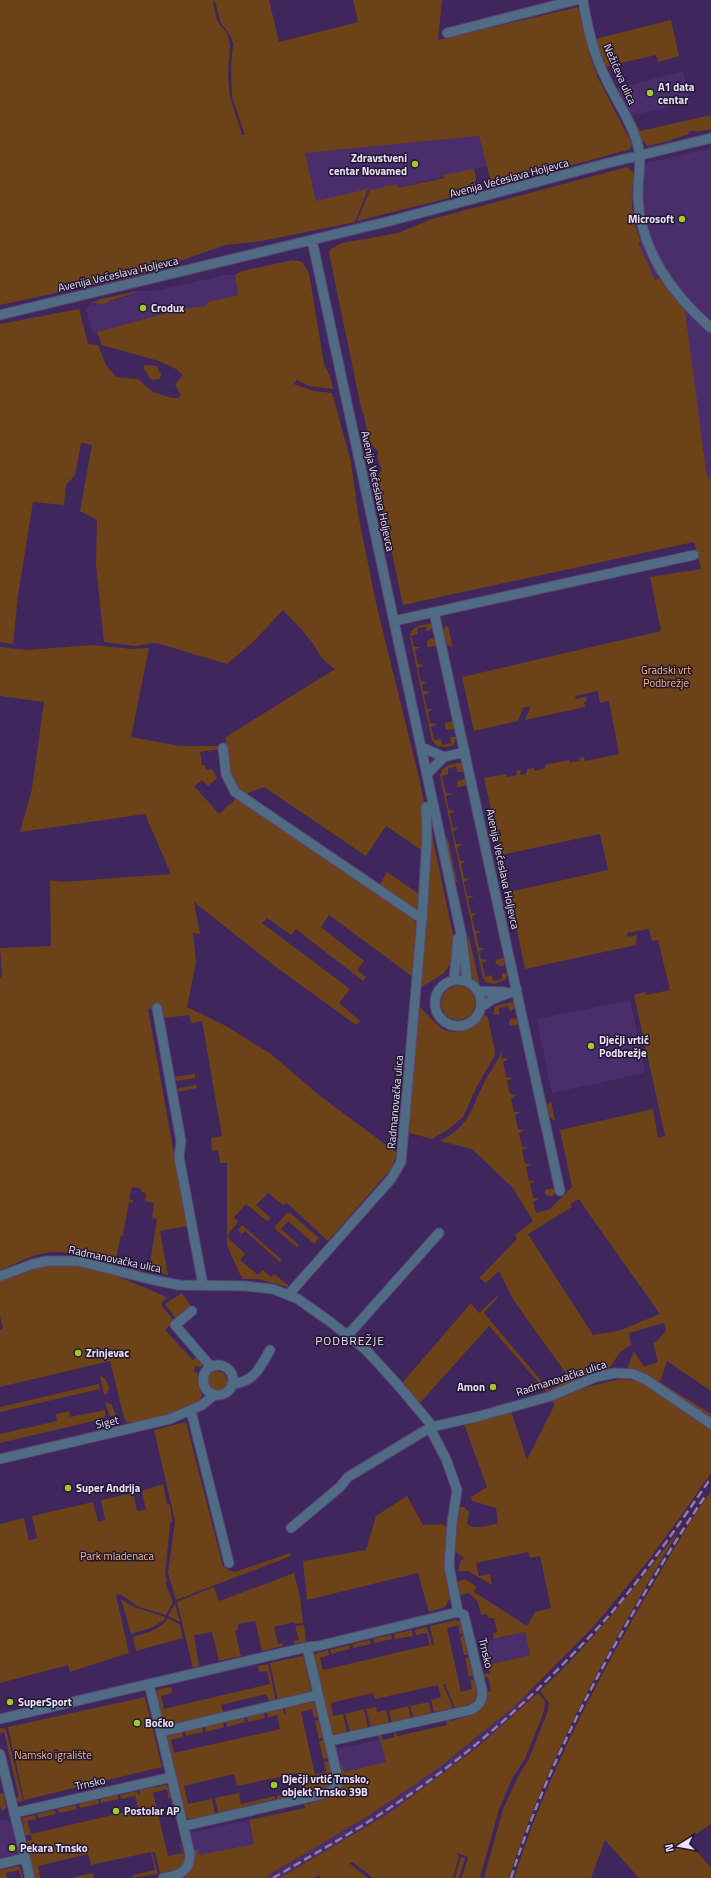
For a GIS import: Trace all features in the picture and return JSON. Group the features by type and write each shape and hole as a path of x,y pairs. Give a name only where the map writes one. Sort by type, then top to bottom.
{"street":[{"path":"447,33 576,0"},
{"name":"Nežićeva ulica","path":"583,0 592,39 600,64 633,132 640,156 639,213 647,242 675,292 711,328"},
{"name":"Avenija Većeslava Holjevca","path":"0,315 312,240 711,138"},
{"name":"Avenija Većeslava Holjevca","path":"312,240 462,938 467,982"},
{"path":"394,621 694,555"},
{"name":"Avenija Većeslava Holjevca","path":"434,612 465,752 513,991 560,1190"},
{"path":"421,747 444,757"},
{"path":"223,748 226,774 235,792 422,919"},
{"path":"427,774 444,757 465,752"},
{"name":"Radmanovačka ulica","path":"289,1294 391,1179 401,1162 422,919 427,837 426,807"},
{"name":"Avenija Većeslava Holjevca","path":"454,980 458,939 457,918"},
{"path":"481,1007 478,992 467,982 454,980 447,983 437,994 436,1010 445,1022 452,1026 467,1025 478,1014 481,1007 493,999 513,991"},
{"path":"478,992 513,991"},
{"path":"157,1008 181,1141 180,1157 203,1286"},
{"path":"348,1335 439,1233"},
{"name":"Radmanovačka ulica","path":"0,1276 33,1264 47,1261 70,1260 179,1284 263,1287 289,1294 348,1335 382,1366 429,1422 453,1475 457,1490 452,1524 449,1566 458,1612"},
{"path":"192,1311 175,1325 211,1367"},
{"path":"232,1384 242,1383 254,1377 270,1350"},
{"path":"218,1365 227,1369 232,1377 232,1384 224,1394 214,1395 206,1390 202,1381 205,1371 218,1365"},
{"name":"Radmanovačka ulica","path":"291,1528 340,1487 348,1477 431,1427 551,1396 596,1377 622,1373 633,1374 645,1380 711,1424"},
{"name":"Siget","path":"0,1459 170,1419 191,1411 214,1395"},
{"path":"191,1411 229,1563"},
{"path":"0,1719 307,1647 318,1646 407,1626 458,1612"},
{"name":"Trnsko","path":"330,1741 470,1710 478,1706 481,1701 482,1690 465,1617 458,1612"},
{"path":"184,1826 333,1791 337,1787 338,1782 330,1741 307,1647"},
{"path":"149,1684 190,1854 188,1867 181,1873 163,1878"},
{"path":"161,1732 318,1695"},
{"path":"0,1754 30,1878"},
{"name":"Trnsko","path":"14,1813 172,1776"},
{"path":"0,1864 25,1858"}],"shaded area":[{"name":"A1 data centar","path":"683,71 691,102 630,116 616,89"},
{"path":"479,136 487,166 398,188 397,184 316,202 305,153"},
{"path":"711,148 711,477 707,477 701,432 675,298 660,278 655,280 640,250 638,242 640,240 634,215 632,189 635,177 643,164"},
{"path":"225,275 235,275 238,295 209,302 207,306 181,309 93,333 86,310 91,303 95,305 132,295 138,291 155,291"},
{"name":"Dječji vrtić Podbrežje","path":"630,1000 645,1073 552,1093 537,1019"},
{"path":"525,1632 530,1655 488,1665 483,1642"},
{"path":"529,1692 533,1697 478,1747 391,1812 280,1878 264,1878 368,1816 405,1791 473,1741"},
{"path":"380,1739 386,1762 340,1773 335,1745 338,1749"},
{"path":"6,1819 12,1824 17,1854 0,1858 0,1820"},
{"path":"248,1820 254,1844 193,1857 188,1829 194,1832"}],"green space":[{"path":"0,0 269,0 279,42 358,22 353,0 442,0 438,40 578,7 590,56 598,78 632,144 630,149 624,151 554,170 537,171 493,183 491,182 479,136 305,153 316,201 368,189 355,222 262,241 225,245 140,275 0,305","holes":["215,1 221,23 231,37 233,44 231,66 232,97 245,135 242,135 230,97 228,77 230,45 227,33 217,21 213,2"]},
{"path":"671,20 679,56 658,62 656,55 604,67 595,39"},
{"path":"632,115 640,131 711,115 711,129 696,132 695,130 688,132 689,134 665,142 647,146 641,139 630,116"},
{"name":"Gradski vrt Podbrežje","path":"627,167 633,172 634,175 632,203 635,223 641,241 638,242 655,280 660,278 685,311 707,477 711,477 711,1391 667,1361 660,1382 711,1414 711,1419 631,1369 627,1369 634,1351 644,1367 658,1362 653,1342 656,1342 666,1331 664,1323 629,1333 631,1345 620,1352 609,1369 548,1393 489,1326 419,1404 402,1384 471,1303 479,1313 497,1296 498,1297 484,1313 549,1390 570,1379 514,1301 499,1271 486,1283 479,1278 517,1239 515,1235 533,1221 513,1188 472,1149 440,1141 464,1123 486,1079 500,1056 501,1051 502,1058 509,1059 503,1062 506,1077 513,1078 507,1081 510,1094 517,1095 511,1098 514,1112 521,1112 515,1115 518,1129 524,1130 519,1133 522,1147 528,1147 522,1150 525,1164 532,1164 526,1167 529,1181 535,1181 530,1184 533,1198 539,1199 533,1202 536,1213 550,1209 572,1187 560,1130 653,1109 658,1138 665,1136 634,995 645,992 646,995 670,990 658,940 652,941 649,929 627,933 628,937 637,935 636,945 525,969 509,892 608,870 600,834 501,855 484,778 506,774 507,777 517,775 516,771 521,770 520,775 526,774 527,769 534,768 535,771 545,768 545,765 569,760 570,763 580,761 579,758 584,757 585,761 619,754 609,701 600,703 598,691 575,696 576,699 586,697 587,701 584,702 585,707 525,720 531,706 523,708 518,721 474,731 462,677 661,631 650,577 701,569 694,542 403,605 377,482 377,477 382,470 378,460 378,451 369,442 329,253 331,249 342,243 398,233 432,219","holes":["579,1199 660,1314 618,1331 593,1335 528,1234 572,1207 570,1204"]},
{"path":"474,169 476,185 469,193 357,221 370,190 397,184 398,188 444,178 443,175"},
{"path":"293,260 302,262 309,273 324,364 330,376 333,389 309,386 297,380 293,384 314,391 332,393 351,462 358,514 376,603 420,782 425,808 424,852 386,826 366,856 264,787 243,795 231,781 225,746 226,737 335,669 323,659 308,637 283,610 252,643 227,664 160,644 153,643 135,646 104,642 96,565 97,520 80,511 92,445 81,443 75,475 66,485 64,505 33,502 18,595 13,644 0,642 0,324 79,309 88,344 98,345 106,365 116,377 138,379 153,392 172,398 179,398 181,395 175,385 183,375 176,369 159,361 102,345 97,332 181,309 206,306 208,302 238,295 235,275 242,271"},
{"path":"138,291 105,304 91,303 101,299"},
{"path":"146,365 157,366 159,372 161,373 160,379 151,380 143,367"},
{"path":"433,623 434,627 427,632 426,627 417,628 418,634 411,636 414,647 420,647 415,650 418,664 424,665 418,668 421,682 427,682 422,685 423,691 430,692 424,695 427,709 433,709 428,712 430,723 437,724 431,727 434,740 441,739 442,745 451,743 450,737 456,737 454,745 445,747 437,746 432,740 410,637 415,628"},
{"path":"448,626 453,647 447,645 443,632 445,627"},
{"path":"433,638 436,639 439,645 427,647 427,641"},
{"path":"93,645 132,649 149,648 131,737 180,746 220,746 220,749 200,752 202,765 205,765 206,770 212,769 217,778 208,786 202,780 194,786 219,814 237,798 413,918 416,924 413,977 329,915 321,927 364,961 357,970 366,977 363,981 296,929 291,935 267,918 262,923 350,989 339,1003 360,1021 356,1025 276,967 194,902 200,934 193,933 196,962 187,1007 226,1026 271,1054 320,1096 397,1153 391,1169 328,1241 287,1203 283,1205 268,1193 256,1205 271,1218 267,1221 246,1204 234,1217 238,1222 229,1233 228,1238 245,1254 240,1260 258,1275 263,1270 271,1277 274,1274 289,1286 287,1287 258,1279 242,1279 227,1245 227,1163 220,1163 218,1150 212,1151 211,1138 222,1136 202,1021 191,1023 189,1015 166,1018 163,1016 161,1006 148,1009 187,1226 160,1231 168,1275 149,1270 157,1219 152,1218 154,1203 145,1201 146,1193 141,1192 142,1189 132,1187 129,1199 133,1200 132,1203 129,1202 123,1234 125,1236 121,1235 116,1259 129,1261 128,1264 115,1261 109,1255 106,1262 91,1257 65,1252 49,1252 36,1255 0,1270 0,978 2,977 0,948 51,946 50,880 62,882 171,874 145,814 20,832 32,789 44,702 0,696 0,647 27,650"},
{"path":"455,721 454,729 448,730 445,728 445,723"},
{"path":"463,762 465,769 462,772 457,772 456,766 448,769 448,774 442,776 446,793 452,794 446,796 449,810 455,811 450,814 453,828 459,828 453,831 456,844 463,844 457,847 460,861 466,861 461,864 464,878 470,879 464,882 467,896 474,896 468,899 471,913 477,913 472,917 475,931 481,931 476,934 479,948 485,948 479,951 481,959 487,960 482,963 485,977 492,975 493,981 502,979 502,973 508,974 505,980 494,984 487,983 483,978 440,776 443,769 446,767"},
{"path":"464,779 467,780 469,785 457,787 458,781"},
{"path":"432,835 457,954 444,973 420,988"},
{"path":"448,837 457,882 454,878 448,860 447,841"},
{"path":"387,872 419,894 417,908 414,909 379,886"},
{"path":"468,935 480,986 471,976 469,970"},
{"path":"506,957 507,960 503,966 495,963 496,960"},
{"path":"455,986 461,986 465,987 472,993 475,1003 474,1010 468,1017 461,1020 455,1020 451,1019 444,1013 441,1006 441,1000 442,996 448,989"},
{"path":"516,1001 517,1006 510,1012 508,1006 499,1008 499,1014 493,1015 495,1006"},
{"path":"419,1006 438,1026 445,1030 456,1032 471,1025 482,1013 488,1018 495,1051 494,1057 477,1086 463,1117 449,1129 432,1139 406,1132 410,1124 410,1067"},
{"path":"512,1018 517,1019 521,1024 509,1026 509,1021"},
{"path":"195,1074 195,1078 178,1081 174,1077"},
{"path":"196,1085 197,1088 177,1092 179,1088"},
{"path":"551,1101 555,1121 548,1116 546,1106"},
{"path":"556,1188 556,1193 553,1196 548,1196 545,1194 545,1190"},
{"path":"287,1213 290,1213 319,1238 314,1244 288,1221 281,1229 299,1245 297,1247 274,1228"},
{"path":"242,1225 282,1260 280,1262 245,1231 242,1234 238,1230"},
{"path":"48,1265 75,1265 101,1271 168,1298 162,1301 162,1306 174,1321 165,1330 193,1360 197,1356 202,1365 201,1367 195,1366 194,1372 198,1373 197,1383 202,1394 200,1400 174,1413 133,1423 127,1422 124,1418 110,1361 0,1387 0,1330 3,1329 0,1316 0,1281"},
{"path":"182,1293 191,1306 176,1319 165,1304"},
{"path":"213,1371 221,1371 227,1377 227,1385 221,1391 213,1391 207,1385 207,1377"},
{"path":"100,1376 105,1378 109,1387 108,1393 104,1395"},
{"path":"620,1379 640,1381 711,1427 711,1473 648,1561 594,1626 515,1706 441,1766 368,1816 264,1878 174,1878 195,1850 198,1849 199,1855 254,1844 249,1820 305,1808 304,1803 306,1802 307,1804 326,1799 325,1797 330,1795 342,1765 344,1772 386,1762 380,1739 376,1734 381,1735 383,1740 394,1737 395,1731 397,1736 447,1725 446,1720 449,1719 450,1721 469,1716 486,1692 491,1691 488,1677 483,1678 482,1675 490,1673 488,1665 530,1655 525,1632 493,1639 493,1634 497,1632 494,1618 488,1618 487,1614 481,1615 478,1602 469,1593 461,1595 458,1592 456,1582 465,1579 476,1586 474,1592 527,1626 535,1612 551,1608 540,1556 530,1558 528,1552 476,1563 479,1576 490,1574 492,1585 468,1571 458,1571 460,1562 464,1558 456,1552 454,1548 460,1507 464,1507 469,1512 467,1524 470,1526 482,1527 498,1523 496,1508 472,1501 471,1497 487,1487 464,1424 511,1411 527,1460 554,1406 553,1399 575,1390"},
{"path":"99,1384 100,1389 0,1412 0,1407"},
{"path":"105,1402 112,1405 116,1416 110,1416"},
{"path":"105,1410 105,1417 102,1419 0,1443 0,1434 57,1421 56,1414 69,1411 70,1417"},
{"path":"186,1422 223,1566 228,1570 235,1572 290,1553 291,1556 176,1600 168,1573 175,1521 154,1430"},
{"name":"Park mladenaca","path":"163,1484 167,1504 170,1504 172,1521 170,1524 165,1574 167,1581 165,1582 173,1602 166,1615 139,1607 120,1594 116,1595 129,1653 70,1672 68,1665 0,1683 0,1524 24,1518 29,1541 37,1538 32,1516 93,1502 98,1522 105,1520 101,1500 133,1493 137,1511 146,1510 142,1491"},
{"path":"711,1491 711,1824 687,1840 711,1868 711,1878 639,1878 605,1840 591,1878 514,1878 553,1774 585,1708 638,1610 682,1535"},
{"path":"407,1496 423,1525 442,1524 448,1528 445,1564 450,1598 445,1607 429,1612 418,1573 307,1600 303,1561 366,1550 376,1516"},
{"path":"681,1527 607,1654 584,1698 543,1786 509,1878 484,1878 503,1809 519,1775 529,1759 548,1710 549,1703 540,1691 596,1633"},
{"path":"294,1573 300,1597 303,1623 295,1624 294,1622 274,1627 278,1644 283,1643 283,1646 262,1651 255,1621 238,1624 238,1630 235,1631 241,1656 219,1661 212,1632 194,1635 199,1666 193,1668 177,1602 214,1587 219,1601"},
{"path":"121,1599 134,1607 165,1617 165,1619 153,1627 131,1634"},
{"path":"175,1604 180,1622 168,1616"},
{"path":"168,1618 180,1625 183,1638 136,1651 133,1637 157,1628"},
{"path":"455,1620 460,1621 463,1634 460,1634 458,1625 447,1628 461,1692 472,1689 470,1680 474,1679 477,1693 475,1700 470,1704 455,1708 445,1684 443,1684 453,1708 434,1712 431,1700 441,1697 438,1685 375,1699 373,1693 331,1703 333,1716 343,1714 347,1733 332,1735 314,1654 328,1650 329,1655 320,1658 323,1670 430,1645 427,1633 416,1635 415,1630 427,1627 432,1645 434,1644 430,1626"},
{"path":"304,1625 306,1641 295,1644 293,1641 299,1640 295,1626"},
{"path":"412,1630 413,1636 395,1639 394,1634"},
{"path":"391,1635 392,1639 374,1643 373,1639"},
{"path":"464,1636 468,1655 464,1655 460,1637"},
{"path":"370,1640 371,1644 353,1648 352,1644"},
{"path":"349,1645 350,1649 331,1654 330,1650"},
{"path":"302,1656 304,1658 311,1691 278,1701 270,1663"},
{"path":"465,1658 469,1658 473,1676 469,1677"},
{"path":"268,1664 276,1701 270,1702 266,1694 221,1705 223,1711 221,1713 166,1725 163,1723 156,1693 159,1689 171,1687 172,1693 161,1696 164,1709 270,1684 267,1671 259,1672 258,1666"},
{"path":"538,1693 545,1701 544,1711 525,1759 513,1777 499,1809 480,1878 462,1878 468,1857 458,1853 457,1855 459,1856 453,1878 373,1878 353,1862 349,1863 368,1878 320,1878 319,1875 314,1878 280,1878 391,1812 478,1747"},
{"name":"Namsko igralište","path":"145,1697 162,1767 24,1800 8,1727"},
{"path":"314,1702 318,1717 314,1718 312,1709 301,1712 315,1775 326,1772 324,1762 329,1761 332,1778 331,1785 315,1791 277,1799 277,1796 301,1790 297,1773 237,1786 234,1774 184,1786 188,1804 212,1799 215,1814 190,1819 186,1817 167,1740 168,1736 182,1732 183,1737 171,1740 174,1753 280,1729 277,1715 268,1717 267,1712 283,1709 284,1714 286,1714 285,1708"},
{"path":"429,1702 431,1713 413,1718 410,1706"},
{"path":"408,1706 411,1718 392,1722 389,1711"},
{"path":"376,1707 377,1712 386,1710 389,1723 371,1728 366,1709"},
{"path":"364,1709 368,1728 350,1732 345,1714"},
{"path":"264,1713 265,1718 248,1722 247,1717"},
{"path":"244,1718 245,1722 227,1727 226,1722"},
{"path":"319,1720 323,1738 319,1739 315,1721"},
{"path":"223,1722 224,1727 206,1732 205,1727"},
{"path":"202,1727 203,1732 186,1736 185,1731"},
{"path":"0,1728 6,1729 23,1801 15,1803 14,1799 19,1797 4,1732 0,1733"},
{"path":"324,1740 328,1758 323,1759 319,1741"},
{"path":"166,1785 168,1787 171,1799 169,1799 167,1789 153,1793 168,1856 182,1853 181,1844 185,1860 180,1869 160,1873 155,1853 152,1852 158,1874 132,1878 133,1875 155,1870 151,1852 91,1865 88,1854 38,1866 40,1878 35,1878 26,1841 32,1840 31,1835 25,1836 22,1818 35,1815 36,1819 27,1821 31,1834 138,1809 135,1796 121,1799 120,1795 136,1791 140,1795 139,1790"},
{"path":"0,1793 4,1794 6,1808 2,1811 0,1806"},
{"path":"239,1793 241,1804 275,1796 275,1799 218,1813 215,1798"},
{"path":"118,1795 119,1799 101,1803 100,1799"},
{"path":"98,1799 99,1804 80,1808 79,1804"},
{"path":"76,1805 77,1809 59,1813 58,1809"},
{"path":"55,1810 56,1814 38,1818 37,1814"},
{"path":"461,1857 465,1858 459,1878 455,1878"},
{"path":"18,1866 21,1869 23,1878 21,1878 19,1870 6,1873 7,1878 0,1878 0,1870"},
{"path":"93,1873 94,1878 70,1878"}],"railway":[{"path":"273,1878 337,1841 426,1783 452,1764 525,1701 572,1655 626,1596 711,1478"},
{"path":"511,1878 535,1809 549,1776 564,1742 597,1677 642,1598 706,1495"}],"place":[{"name":"A1 data centar","path":"650,93"},
{"name":"Zdravstveni centar Novamed","path":"415,164"},
{"name":"Microsoft","path":"682,219"},
{"name":"Crodux","path":"143,308"},
{"name":"Dječji vrtić Podbrežje","path":"591,1046"},
{"name":"Zrinjevac","path":"78,1353"},
{"name":"Amon","path":"493,1387"},
{"name":"Super Andrija","path":"68,1488"},
{"name":"SuperSport","path":"10,1702"},
{"name":"Boćko","path":"137,1723"},
{"name":"Dječji vrtić Trnsko, objekt Trnsko 39B","path":"274,1785"},
{"name":"Postolar AP","path":"116,1811"},
{"name":"Pekara Trnsko","path":"12,1848"}],"district":[{"name":"PODBREŽJE","path":"350,1340"}]}
